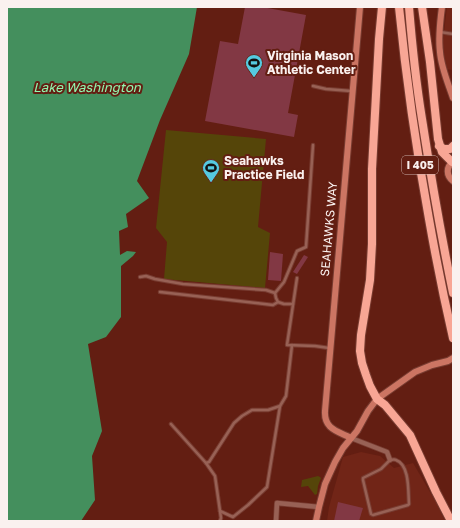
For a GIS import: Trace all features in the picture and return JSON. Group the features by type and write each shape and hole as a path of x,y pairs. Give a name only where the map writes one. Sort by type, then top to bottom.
{"highway":[{"path":"382,7 372,168 372,244 370,280 361,335 360,351 362,363 370,386 377,399 385,405 410,435 451,521"},
{"name":"I 405","path":"399,7 412,113 435,254 453,338"},
{"name":"I 405","path":"409,7 422,119 438,219 453,293"},
{"path":"422,7 430,62 439,146 442,152 452,162"},
{"path":"439,146 444,150 450,149 453,146"}],"street":[{"name":"SEAHAWKS WAY","path":"351,438 332,429 326,421 325,411 360,7"},
{"path":"442,7 439,32 440,52 450,80 453,98"},
{"path":"452,162 447,171 452,181"},
{"path":"316,521 326,484 335,462 377,399 415,372 450,359"},
{"path":"351,438 387,452 390,460"},
{"path":"276,521 277,503 319,506"}],"lane":[{"path":"439,32 453,34"},
{"path":"312,86 326,89 352,91"},
{"path":"275,293 284,282 297,251 306,247 313,145"},
{"path":"140,277 146,276 183,284 266,290 275,293"},
{"path":"297,278 287,345 330,348"},
{"path":"160,292 273,305 278,302 293,304"},
{"path":"275,293 278,302"},
{"path":"220,512 233,517 267,487 280,406 286,396 292,345"},
{"path":"206,463 209,462 234,423 242,416 252,410 268,410 280,406"},
{"path":"171,424 206,463 215,476 221,518 220,521"},
{"path":"390,460 396,460 404,466 407,475 409,504 373,515 363,480 380,469 390,460"}],"shaded area":[{"path":"447,7 453,7 452,70 445,69 441,57"},
{"name":"Seahawks Practice Field","path":"166,130 266,139 258,227 270,233 265,288 164,279 167,242 156,228"},
{"path":"361,452 380,456 394,468 413,463 437,504 445,521 327,521 329,507 343,457"},
{"path":"318,476 321,478 317,494 315,495 308,486 301,487 302,480"}],"water":[{"name":"Lake Washington","path":"7,7 197,7 189,54 160,120 137,181 149,198 126,214 128,227 119,231 120,255 127,251 136,252 121,266 121,317 106,337 88,344 102,431 92,456 95,500 81,521 7,521"}],"building":[{"name":"Virginia Mason Athletic Center","path":"245,7 262,7 306,15 288,113 298,115 294,137 205,121 220,41 238,44"},
{"path":"270,252 283,254 281,281 268,280"},
{"path":"304,255 308,257 297,274 293,272"},
{"path":"338,502 363,508 359,521 334,521"}],"place":[{"name":"Virginia Mason Athletic Center","path":"254,78"},
{"name":"Seahawks Practice Field","path":"211,183"}]}
